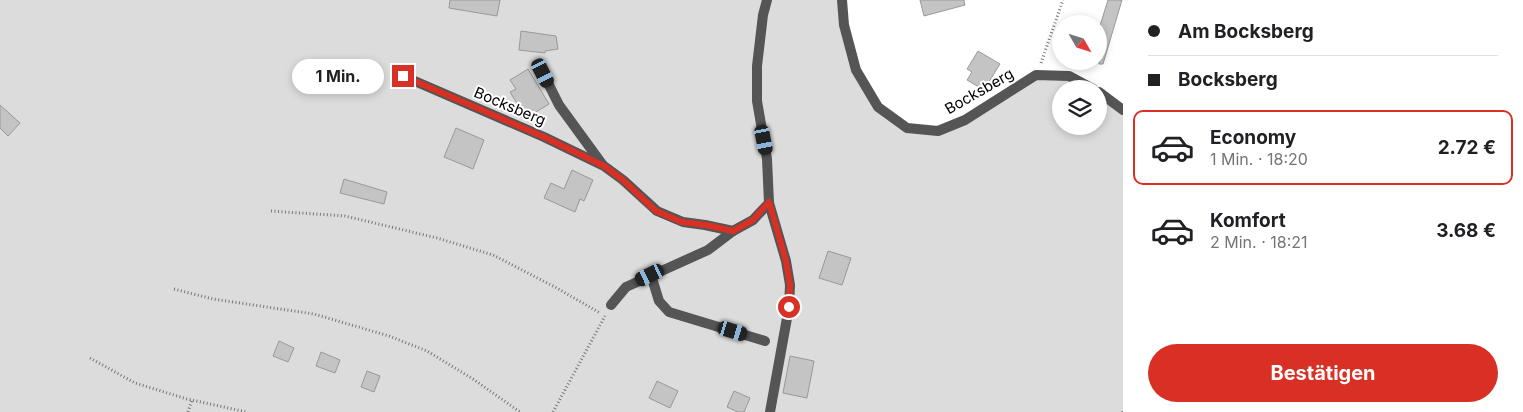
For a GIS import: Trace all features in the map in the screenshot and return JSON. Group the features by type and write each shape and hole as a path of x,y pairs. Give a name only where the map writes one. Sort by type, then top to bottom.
{"street":[{"path":"768,0 763,15 757,66 756,101 767,159 769,202 786,261 790,285 787,316 770,412"},
{"name":"Bocksberg","path":"842,0 844,25 856,70 878,107 907,128 938,132 965,120 1036,75 1069,76 1076,80"},
{"name":"Bocksberg","path":"543,73 559,105 604,166"},
{"name":"Bocksberg","path":"403,76 544,137 604,166 623,180 656,211 682,222 733,231"},
{"path":"1107,98 1123,110"},
{"path":"611,305 626,287 708,250 733,231 753,220 769,202"},
{"path":"650,275 659,301 669,312 765,341"}],"path":[{"name":"Bocksberg","path":"1036,75 1063,0"},
{"path":"270,211 345,216 437,238 493,255 555,287 605,316"},
{"path":"174,289 213,299 314,314 389,336 427,351 473,379 520,412"},
{"path":"555,412 611,305"},
{"path":"90,358 134,383 192,400 247,412"},
{"path":"188,412 192,400"}],"shaded area":[{"path":"0,0 842,0 856,70 878,107 907,128 938,131 1036,75 1069,76 1076,80 1052,80 1052,135 1107,135 1107,98 1123,110 1123,412 0,412"}],"building":[{"path":"450,0 500,0 497,16 449,8"},
{"path":"920,0 964,0 965,5 924,16"},
{"path":"1108,0 1122,0 1108,47 1108,15 1103,15"},
{"path":"521,31 556,36 558,49 545,51 545,53 519,50"},
{"path":"978,51 1000,64 984,90 967,80 972,72 967,69"},
{"path":"528,69 549,104 526,118 510,92 516,89 510,80"},
{"path":"0,105 20,123 8,136 0,128"},
{"path":"456,128 484,140 473,169 444,157"},
{"path":"572,170 593,180 584,201 580,199 575,212 544,198 551,183 564,189"},
{"path":"344,179 387,192 384,204 340,193"},
{"path":"828,251 851,258 842,285 819,278"},
{"path":"279,341 294,348 288,362 273,356"},
{"path":"321,352 340,360 335,373 316,366"},
{"path":"790,356 814,361 807,398 783,393"},
{"path":"367,371 380,376 374,392 361,387"},
{"path":"657,381 678,391 670,408 649,398"},
{"path":"734,391 750,398 744,412 738,412 727,407"}],"route":[{"path":"403,76 544,137 604,166 623,180 656,211 682,222 733,231 753,220 769,202 786,261 790,285 789,307"}]}
